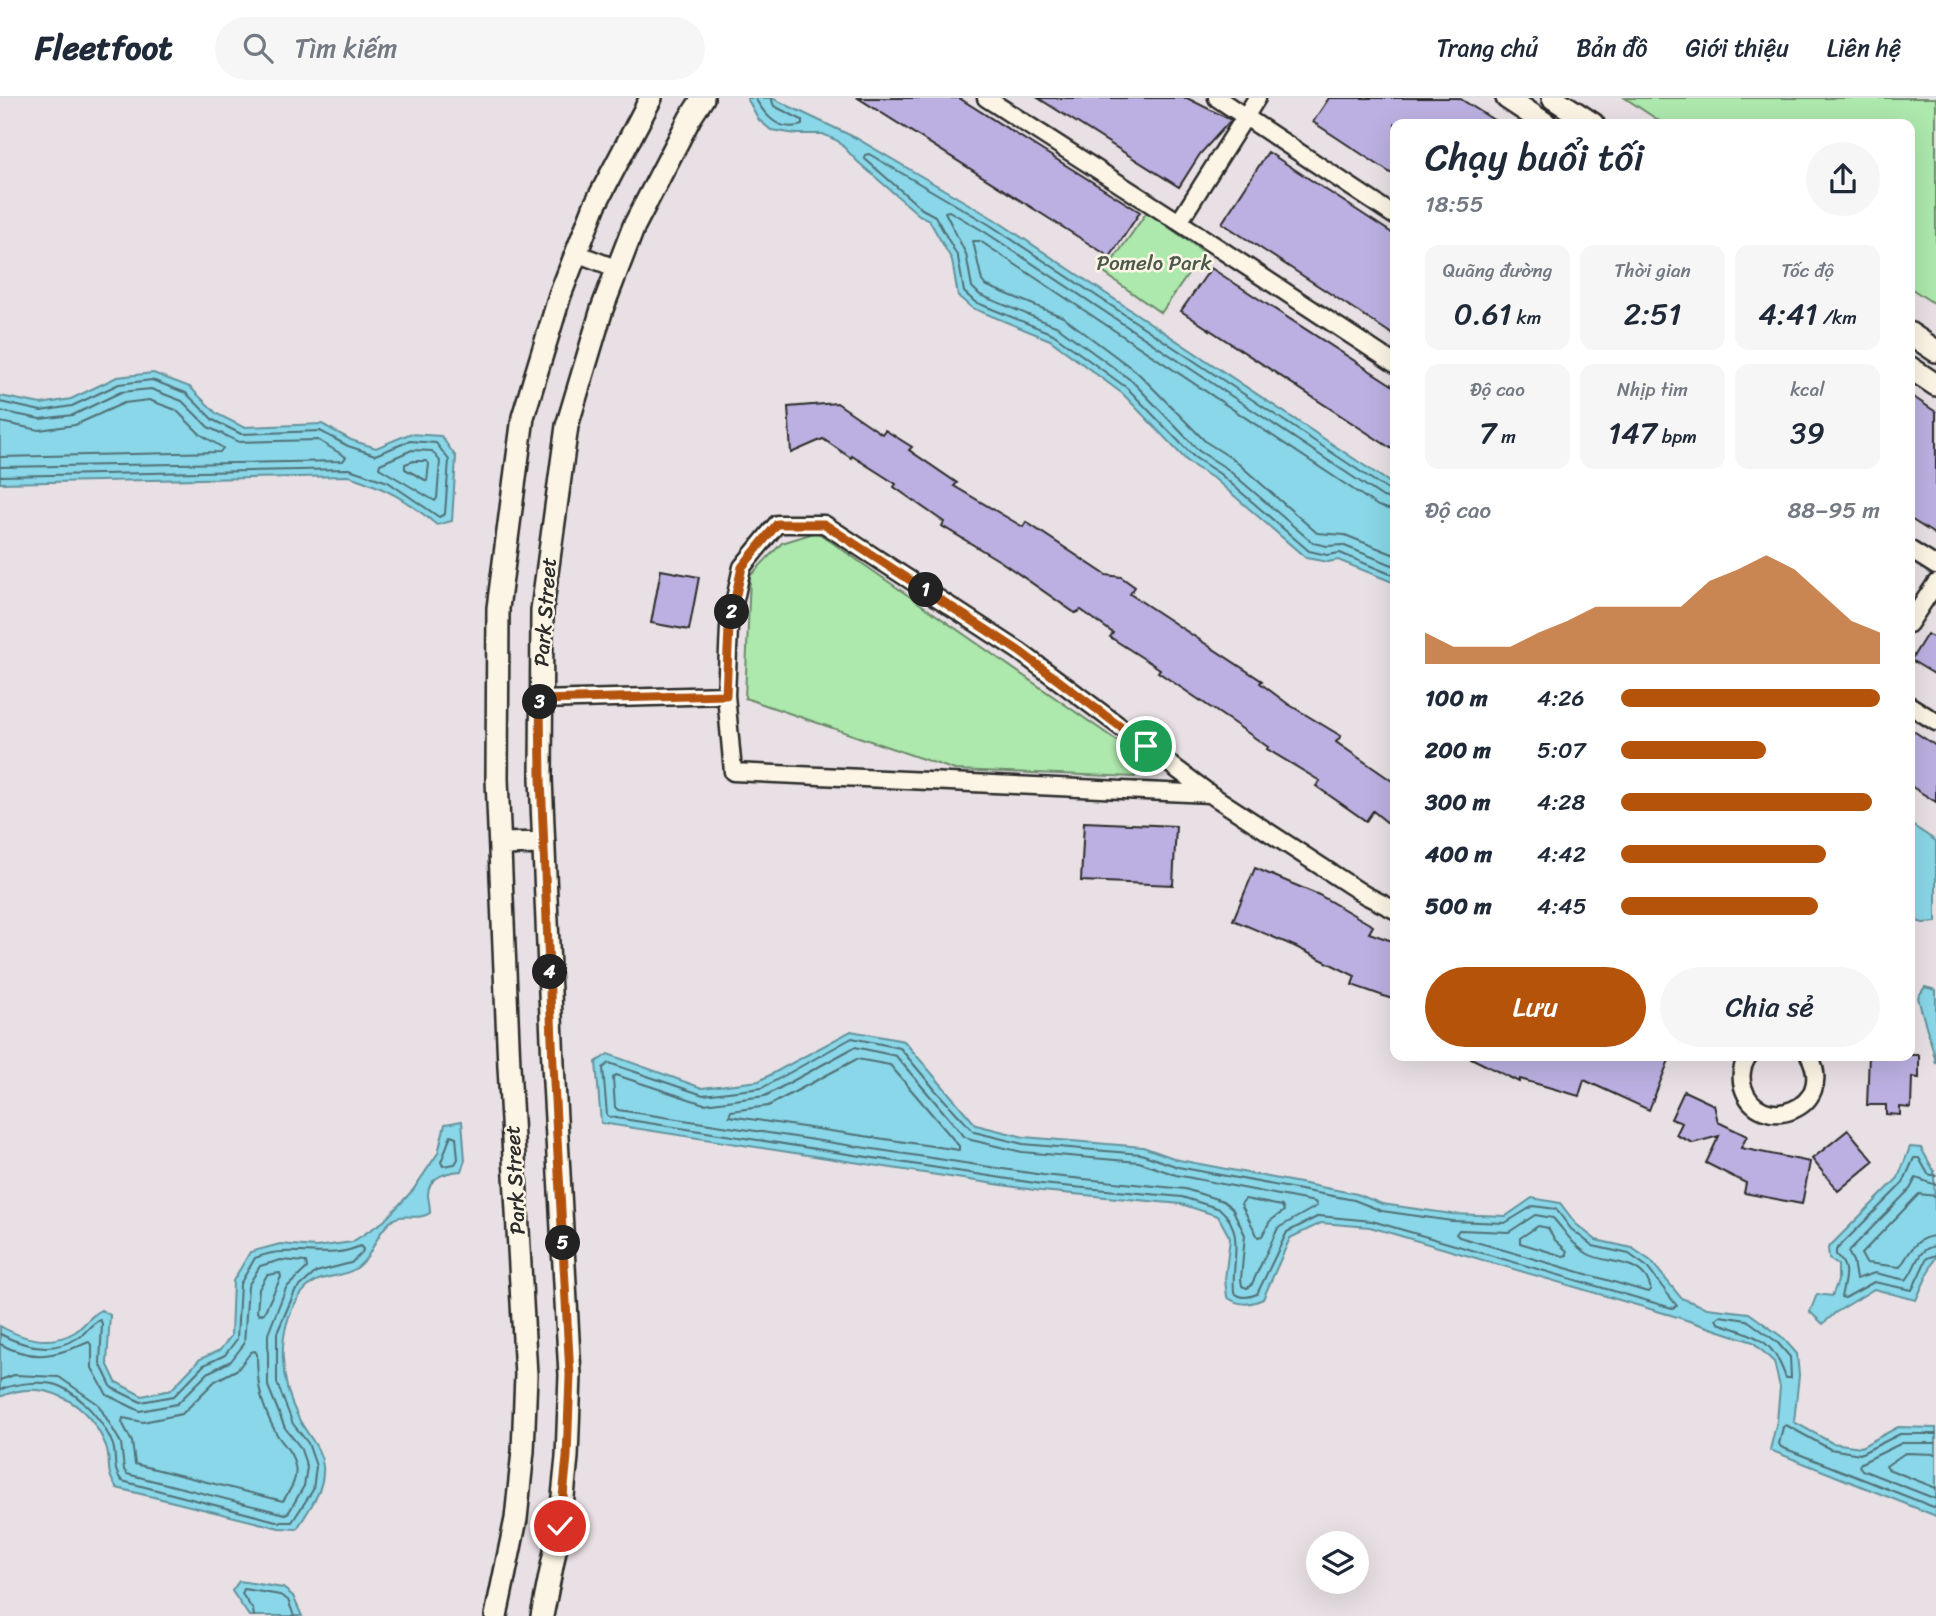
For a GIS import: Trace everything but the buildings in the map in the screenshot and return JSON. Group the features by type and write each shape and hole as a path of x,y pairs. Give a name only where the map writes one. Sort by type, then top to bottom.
{"street":[{"name":"Park Street","path":"496,1616 516,1519 523,1451 526,1375 500,844 496,673 498,608 523,417 560,295 595,205 651,98"},
{"name":"Park Street","path":"542,1616 560,1526 567,1457 570,1375 544,843 540,700 542,610 567,426 602,309 634,226 703,98"},
{"path":"986,98 1390,362"},
{"path":"1217,98 1390,213"},
{"path":"1179,222 1257,98"},
{"path":"1507,98 1538,119"},
{"path":"1553,98 1585,119"},
{"path":"576,253 618,270"},
{"path":"1915,337 1936,351"},
{"path":"1915,371 1936,385"},
{"path":"1210,794 733,772 726,695 729,627 742,567 777,524 824,524 1019,651 1210,794 1365,895 1390,908"},
{"path":"1915,553 1936,566"},
{"path":"1915,615 1936,583"},
{"path":"540,700 726,695"},
{"path":"1915,709 1936,722"},
{"path":"500,844 544,843"},
{"path":"1743,1061 1745,1094 1752,1103 1762,1110 1785,1113 1796,1110 1812,1093 1816,1081 1812,1061"}],"green space":[{"path":"1625,98 1936,98 1936,305 1915,291 1915,119 1656,119"},
{"name":"Pomelo Park","path":"1147,212 1204,252 1161,313 1104,273"},
{"path":"817,532 1136,754 1135,777 955,770 745,698 750,576 782,543"}],"water":[{"path":"747,98 772,98 856,138 994,219 1390,483 1390,581 1338,560 1328,562 1306,558 1216,480 1189,463 1123,394 1050,340 972,308 958,296 952,260 929,220 919,215 838,141 823,134 771,130 759,120"},
{"path":"153,373 190,387 217,414 243,427 322,424 351,440 376,448 409,434 441,436 456,457 452,521 437,525 396,496 349,476 0,483 0,396 41,404 71,399 117,377"},
{"path":"1915,827 1936,841 1936,922 1915,921"},
{"path":"1925,987 1936,990 1936,1064 1918,997"},
{"path":"851,1031 904,1041 976,1125 1024,1137 1143,1147 1179,1160 1357,1194 1382,1204 1452,1214 1506,1216 1532,1198 1560,1203 1576,1224 1596,1240 1632,1248 1651,1261 1681,1298 1707,1308 1749,1313 1782,1337 1797,1354 1799,1375 1794,1422 1832,1443 1861,1447 1898,1427 1936,1428 1936,1516 1770,1450 1777,1421 1780,1387 1774,1362 1753,1342 1674,1316 1370,1227 1321,1223 1290,1238 1263,1299 1240,1303 1227,1297 1225,1279 1230,1238 1218,1216 1181,1204 1041,1191 601,1123 596,1062 608,1054 702,1088 759,1081"},
{"path":"462,1121 465,1160 461,1171 444,1174 431,1184 428,1196 430,1213 394,1219 383,1230 361,1264 348,1273 312,1283 291,1311 283,1342 284,1374 293,1405 302,1425 317,1447 323,1466 319,1491 297,1529 279,1528 117,1488 109,1471 108,1452 98,1430 76,1406 49,1392 33,1390 0,1397 0,1326 27,1338 56,1339 75,1332 101,1310 110,1315 107,1363 116,1382 142,1396 171,1390 200,1359 220,1350 231,1336 233,1281 250,1252 280,1244 316,1247 352,1242 384,1221 413,1190 438,1153 445,1124"},
{"path":"1910,1147 1921,1148 1934,1171 1936,1256 1916,1300 1874,1289 1835,1313 1823,1324 1810,1312 1817,1294 1832,1296 1838,1281 1838,1265 1829,1259 1828,1248 1898,1178"},
{"path":"239,1581 283,1588 293,1596 302,1616 249,1616 232,1591"}],"route":[{"path":"560,1526 567,1457 570,1375 553,1064 540,700 726,695 729,627 742,567 777,524 824,524 1019,651 1146,746"}]}
